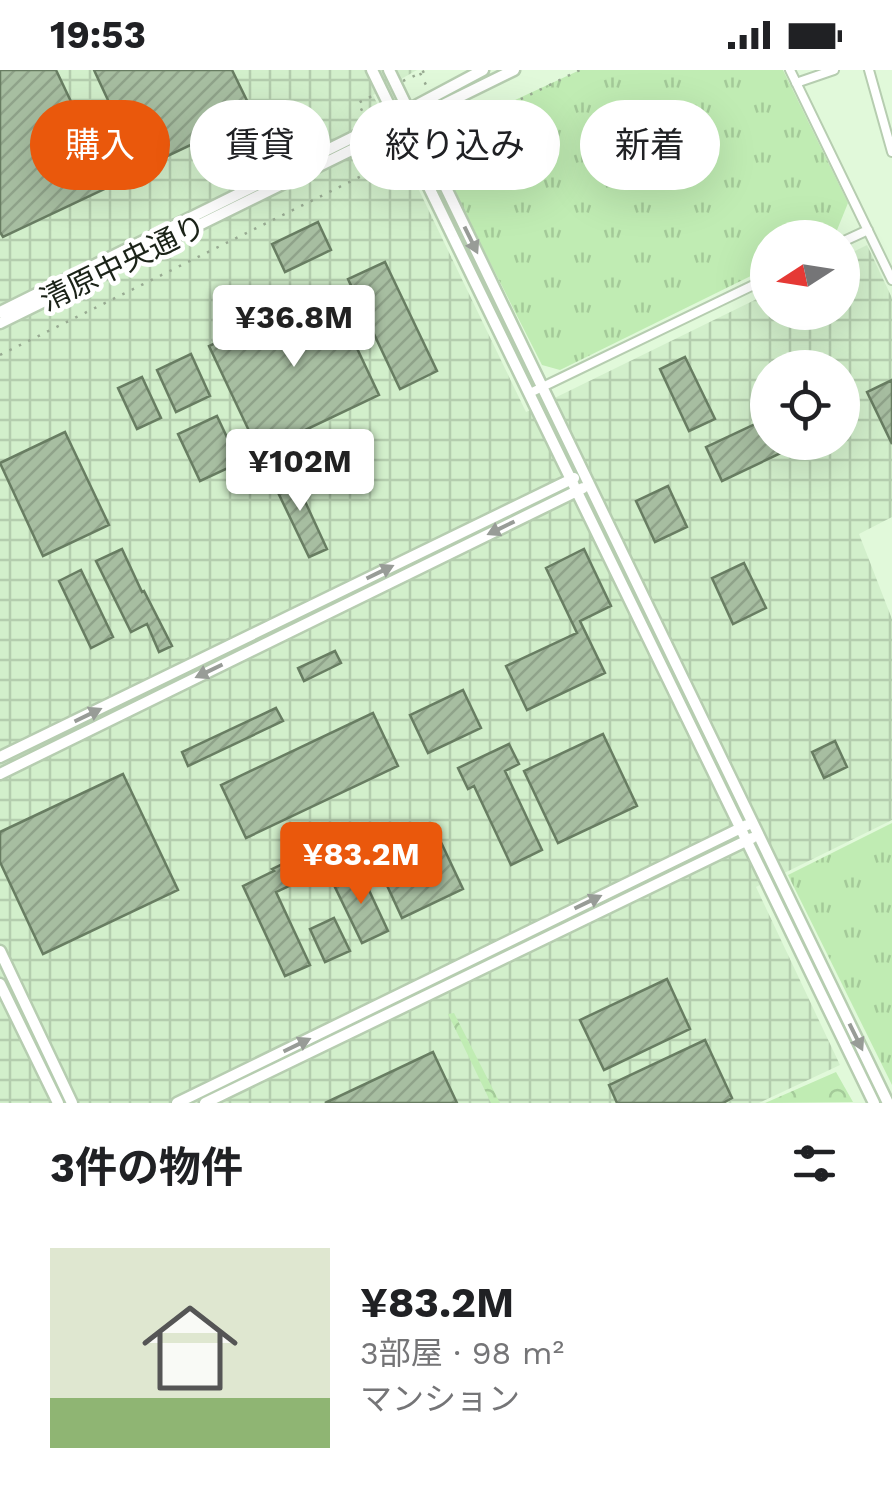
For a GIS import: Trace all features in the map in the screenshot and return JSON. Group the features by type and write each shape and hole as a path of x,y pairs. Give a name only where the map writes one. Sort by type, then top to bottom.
{"street":[{"path":"372,70 386,100"},
{"path":"388,70 403,100"},
{"name":"清原中央通り","path":"435,100 483,70"},
{"name":"清原中央通り","path":"445,100 514,70"},
{"path":"790,70 892,280"},
{"path":"796,83 834,70"},
{"path":"869,70 892,152"},
{"name":"清原中央通り","path":"0,312 350,138"},
{"name":"清原中央通り","path":"0,323 350,152"},
{"path":"432,190 578,476 874,1103"},
{"path":"445,190 536,390"},
{"path":"860,234 868,230"},
{"path":"536,390 750,287"},
{"path":"0,757 578,476"},
{"path":"0,774 583,488"},
{"path":"178,1103 746,825"},
{"path":"205,1103 752,838"},
{"path":"752,838 888,1103"},
{"path":"0,951 72,1103"},
{"path":"0,984 58,1103"}],"path":[{"path":"402,81 427,70"},
{"path":"519,100 580,70"},
{"path":"420,74 429,90"},
{"path":"364,100 375,94"},
{"path":"0,354 350,181"}],"shaded area":[{"path":"0,70 417,70 373,95 375,100 350,100 350,190 419,190 526,412 750,302 750,330 860,330 860,248 867,245 892,298 892,517 859,534 892,619 892,820 756,887 840,1065 759,1103 0,1103"}],"green space":[{"path":"580,70 783,70 848,203 841,220 750,220 750,276 560,370 542,365 453,190 560,190 560,100 515,100"},
{"path":"892,823 892,1085 788,875"},
{"path":"454,1013 500,1103 491,1103 448,1014"},
{"path":"836,1072 853,1102 765,1103"}],"building":[{"path":"0,70 56,70 70,100 30,100 30,190 103,190 3,237"},
{"path":"94,70 232,70 247,100 190,100 190,145 170,155 170,100 108,100"},
{"path":"318,222 331,250 285,272 272,244"},
{"path":"385,262 437,371 400,389 348,279"},
{"path":"329,289 379,395 259,452 209,346"},
{"path":"191,354 210,396 176,412 157,370"},
{"path":"685,357 715,419 689,431 660,369"},
{"path":"142,377 161,418 137,429 118,388"},
{"path":"892,380 892,444 867,392"},
{"path":"217,416 239,463 200,481 178,434"},
{"path":"750,426 750,460 766,460 722,481 706,447"},
{"path":"65,432 109,525 43,556 0,463"},
{"path":"291,471 327,549 309,557 272,480"},
{"path":"668,486 687,527 655,542 636,501"},
{"path":"122,549 172,646 159,652 147,624 131,632 96,561"},
{"path":"584,549 611,606 580,621 605,673 527,710 506,666 577,633 546,568"},
{"path":"744,563 766,608 733,624 712,578"},
{"path":"81,570 113,637 91,648 59,581"},
{"path":"335,651 341,663 304,681 298,668"},
{"path":"463,690 481,728 428,753 410,715"},
{"path":"276,708 283,721 188,766 182,752"},
{"path":"373,713 398,766 246,838 221,785"},
{"path":"603,734 637,806 558,843 524,771"},
{"path":"835,741 847,767 824,778 812,752"},
{"path":"509,744 519,764 505,771 542,850 511,865 474,786 468,789 458,768"},
{"path":"123,774 178,890 43,954 0,862 0,832"},
{"path":"341,836 351,857 276,892 310,965 285,976 243,886"},
{"path":"439,838 463,889 402,918 385,881 424,863 417,848"},
{"path":"360,871 388,931 362,943 333,883"},
{"path":"334,918 350,951 325,962 310,929"},
{"path":"667,979 690,1029 604,1070 580,1020"},
{"path":"705,1040 732,1098 723,1103 617,1103 609,1085"},
{"path":"433,1052 457,1103 325,1103"}]}
